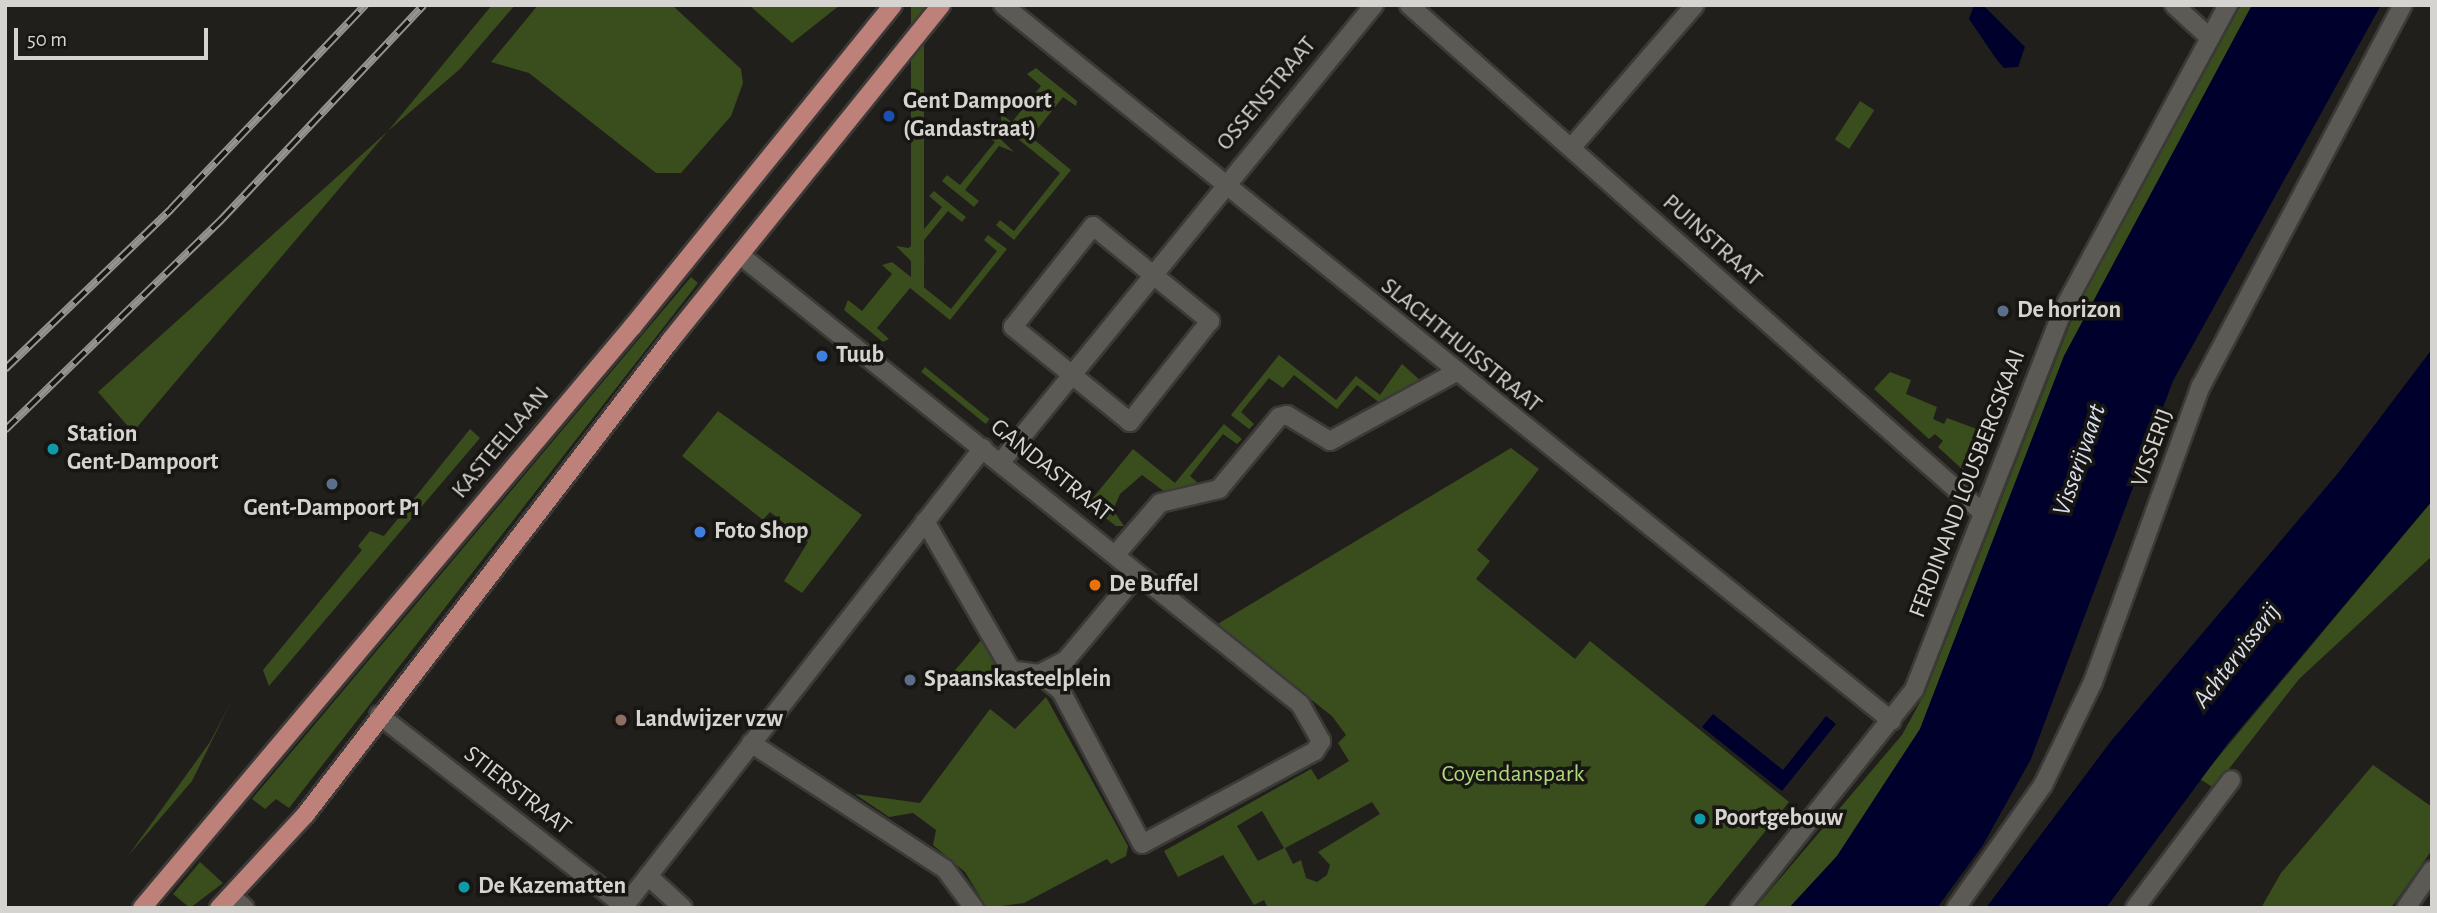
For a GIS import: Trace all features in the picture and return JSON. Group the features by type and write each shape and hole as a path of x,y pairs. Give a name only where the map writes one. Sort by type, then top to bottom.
{"main road":[{"name":"KASTEELLAAN","path":"142,908 633,326 893,5"},
{"path":"231,904 306,814 379,715 740,255 941,5"}],"street":[{"name":"SLACHTHUISSTRAAT","path":"1003,5 1454,373 1892,721"},
{"name":"OSSENSTRAAT","path":"1001,462 1223,183 1374,5"},
{"name":"PUINSTRAAT","path":"1409,5 1983,513"},
{"path":"1571,148 1695,5"},
{"path":"2174,5 2210,38"},
{"name":"FERDINAND LOUSBERGSKAAI","path":"1740,908 1892,721 1914,690 2064,308 2228,5"},
{"name":"VISSERIJ","path":"1956,908 2043,785 2093,682 2201,386 2403,5"},
{"path":"1093,226 1210,321 1130,422 1071,374 1013,327 1093,226"},
{"name":"GANDASTRAAT","path":"740,255 1300,704 1319,737 1309,757 1142,844 1061,691 1039,674"},
{"path":"1116,554 1160,503 1219,489 1279,417 1287,415 1330,441 1454,373"},
{"path":"624,907 983,448"},
{"path":"925,521 1011,670 1039,674 1065,661 1137,575"},
{"name":"STIERSTRAAT","path":"379,715 624,907"},
{"path":"751,743 945,869 974,908"},
{"path":"2135,908 2231,780"},
{"path":"2406,908 2432,870"},
{"path":"648,876 684,908"}],"green space":[{"path":"492,5 515,5 460,69 388,131"},
{"path":"538,5 672,5 741,69 743,83 731,116 681,173 656,173 529,73 491,62"},
{"path":"749,5 840,5 792,43"},
{"path":"911,5 924,5 924,288 911,288"},
{"path":"2241,5 2252,5 2064,356 1920,729 1837,856 1789,908 1755,908 1902,735 1926,691 2076,309"},
{"path":"1036,68 1077,101 1076,106 1063,97 1031,137 1071,170 1014,240 996,225 1000,220 1014,231 1060,173 1001,125 1001,114 1012,122 1041,86 1027,74"},
{"path":"1860,101 1874,110 1849,149 1835,140"},
{"path":"388,131 133,432 98,392"},
{"path":"992,131 1014,152 999,146 965,190 979,201 974,207 942,181 947,175 960,185 995,142 985,134"},
{"path":"934,191 966,217 962,222 948,211 914,252 925,261 916,266 896,246 909,248 942,207 929,196"},
{"path":"988,235 1007,249 950,320 910,288 877,328 889,339 883,342 844,310 848,300 862,311 892,274 882,265 892,262 951,309 997,251 984,240"},
{"path":"691,277 698,283 289,808 276,799 265,809 252,799"},
{"path":"1279,355 1336,400 1356,376 1380,395 1402,364 1421,381 1381,404 1357,385 1337,409 1294,375 1283,388 1269,378 1241,412 1254,424 1249,429 1231,415"},
{"path":"925,367 990,419 986,424 921,372"},
{"path":"1890,372 1911,380 1906,394 1937,407 1933,419 1944,424 1947,418 1985,432 1972,466 1962,469 1938,447 1943,441 1935,434 1929,439 1874,389"},
{"path":"718,411 862,515 802,593 784,581 808,542 770,512 763,520 682,456"},
{"path":"1224,424 1242,439 1237,444 1223,434 1190,476 1197,482 1192,489 1165,492 1142,475 1120,494 1113,510 1124,526 1116,526 1042,469 1046,463 1092,499 1133,449 1175,483"},
{"path":"470,429 480,438 269,686 263,670 362,550 358,546 370,531 384,536"},
{"name":"Coyendanspark","path":"1511,448 1539,469 1477,550 1490,561 1476,579 1575,659 1590,641 1789,802 1703,908 1268,908 1264,900 1254,905 1223,855 1178,877 1164,851 1311,769 1318,780 1349,761 1338,743 1346,735 1332,716 1216,625","holes":["1372,802 1380,814 1318,852 1330,865 1327,875 1317,882 1306,878 1301,860 1293,864 1285,848","1262,811 1284,848 1258,861 1237,826"]},
{"path":"2432,501 2432,556 2299,679 2214,788 2200,779"},
{"path":"982,639 1009,685 950,676"},
{"path":"1046,697 1128,846 1126,856 1111,864 1107,859 1024,903 987,908 965,872 933,845 936,830 913,813 889,817 855,794 920,803 990,709 1015,729"},
{"path":"231,702 192,781 128,856 210,742"},
{"path":"2373,765 2432,807 2432,850 2391,908 2261,908 2281,873"},
{"path":"200,862 223,883 190,908 173,894"}],"water":[{"path":"1974,5 1984,6 2025,47 2018,67 2004,68 1997,60 1969,19"},
{"name":"Visserijvaart","path":"2252,5 2381,5 2173,381 2031,759 1983,845 1937,908 1789,908 1837,856 1920,729 2064,356"},
{"name":"Achtervisserij","path":"2432,349 2432,501 2228,743 2106,908 1986,908 2111,741 2339,472"},
{"path":"1713,714 1783,770 1826,716 1836,724 1782,791 1702,727"}],"railway":[{"path":"5,369 171,209 365,5"},
{"path":"5,430 222,219 424,5"}],"place":[{"name":"Gent Dampoort (Gandastraat)","path":"889,116"},
{"name":"De horizon","path":"2003,311"},
{"name":"Tuub","path":"822,356"},
{"name":"Station Gent-Dampoort","path":"53,449"},
{"name":"Gent-Dampoort P1","path":"332,484"},
{"name":"Foto Shop","path":"700,532"},
{"name":"De Buffel","path":"1095,585"},
{"name":"Spaanskasteelplein","path":"910,680"},
{"name":"Landwijzer vzw","path":"621,720"},
{"name":"Poortgebouw","path":"1700,819"},
{"name":"De Kazematten","path":"464,887"}]}
